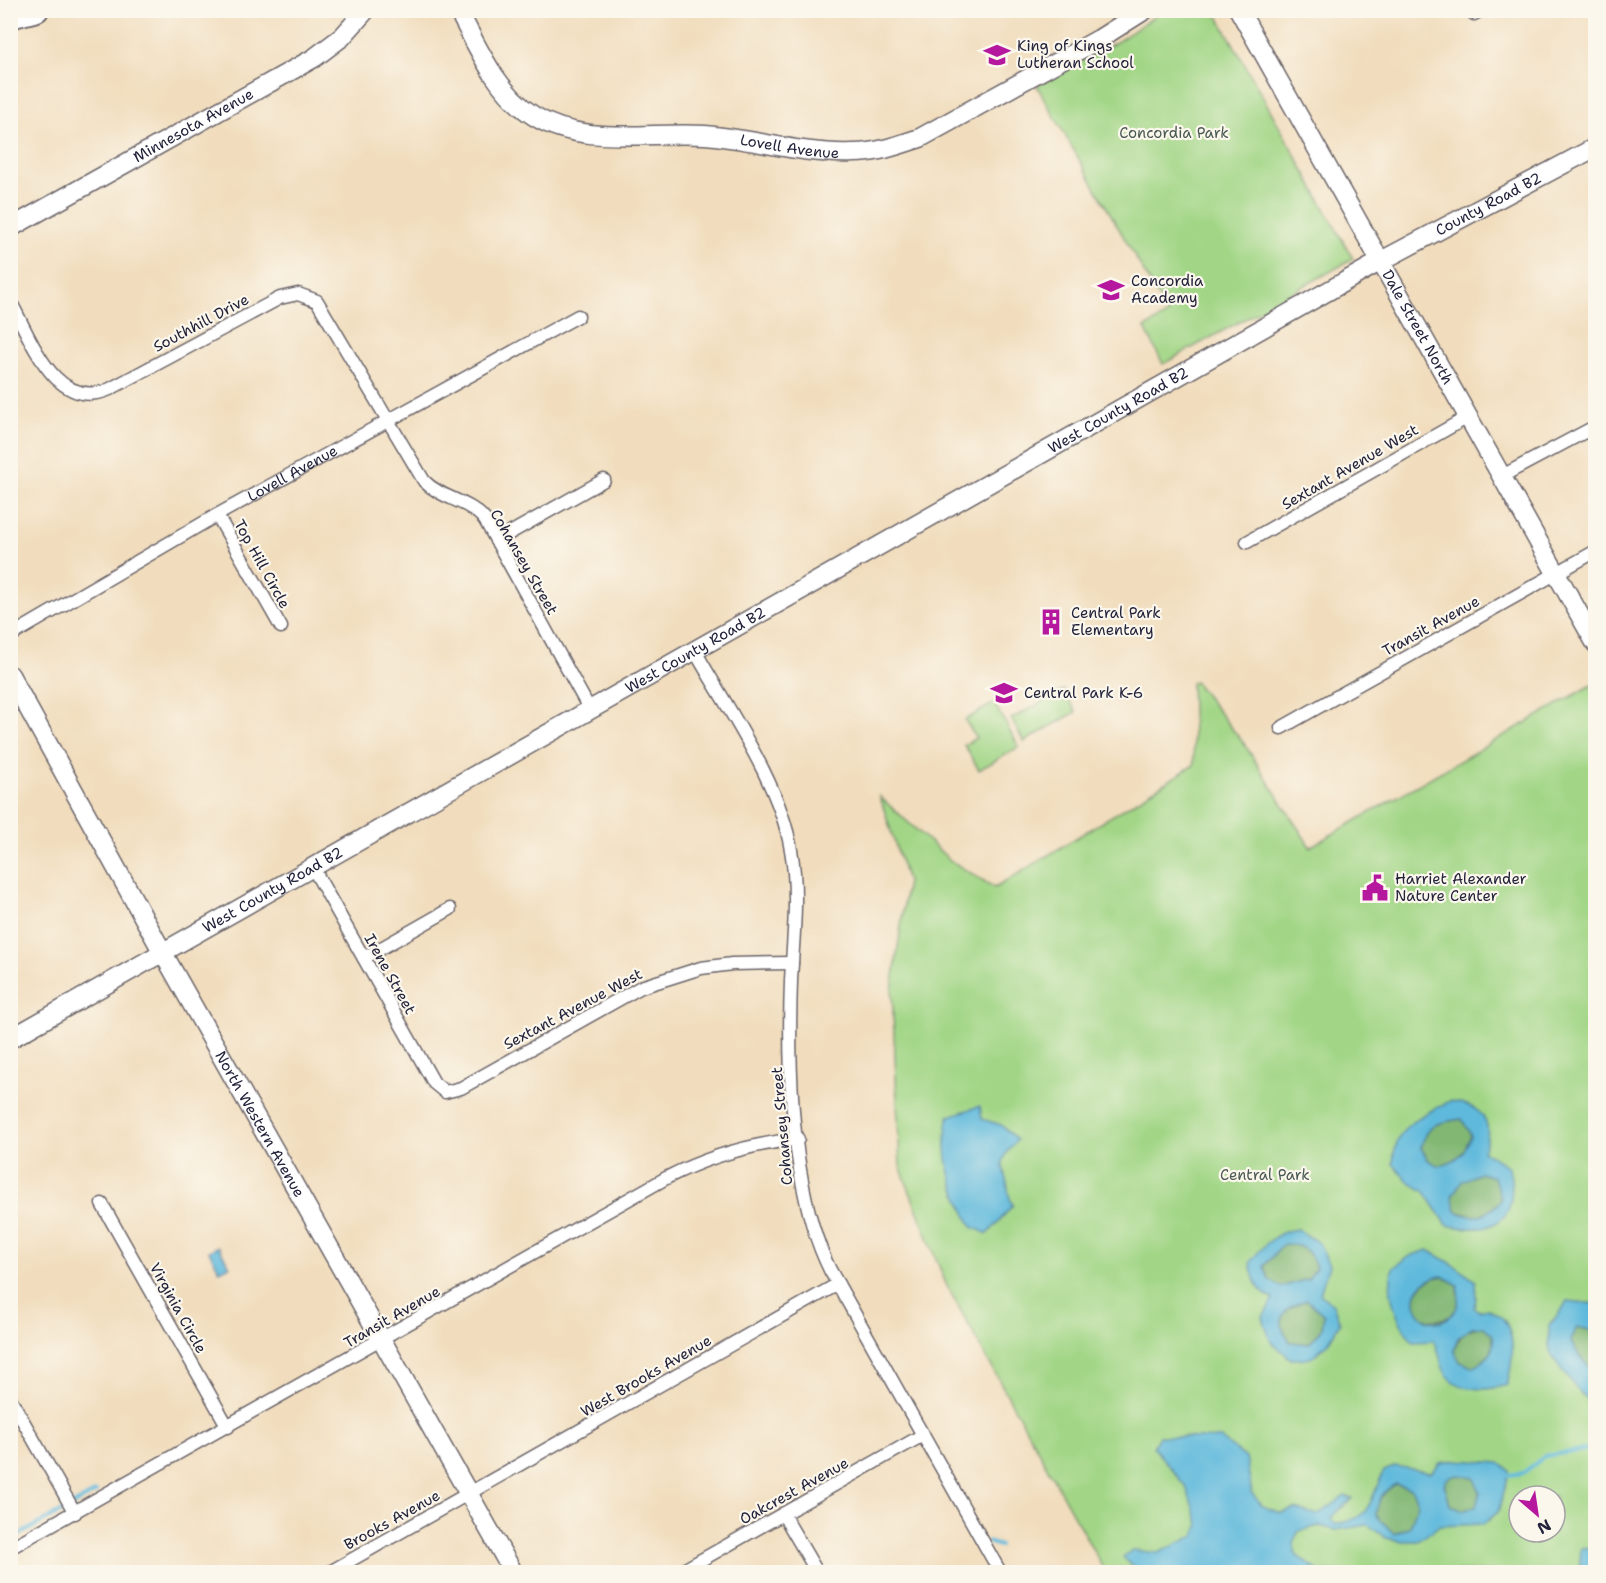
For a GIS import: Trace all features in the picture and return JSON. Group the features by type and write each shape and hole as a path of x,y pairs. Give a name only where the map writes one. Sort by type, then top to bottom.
{"highway":[{"path":"10,17 37,10"}],"street":[{"name":"Minnesota Avenue","path":"10,228 314,58 342,37 366,10"},
{"name":"Lovell Avenue","path":"458,10 503,87 535,116 563,129 601,134 705,135 799,151 854,153 898,145 920,138 1099,39 1145,10"},
{"name":"Dale Street North","path":"1239,10 1596,644"},
{"name":"County Road B2","path":"1381,261 1596,147"},
{"name":"West County Road B2","path":"10,1039 1381,261"},
{"name":"Southhill Drive","path":"10,301 53,376 69,390 90,395 110,389 280,298 298,294 308,296 322,307 388,422"},
{"name":"Lovell Avenue","path":"10,636 217,515 578,316"},
{"name":"Sextant Avenue West","path":"1247,543 1468,417"},
{"name":"Cohansey Street","path":"388,422 430,488 477,511 590,710"},
{"path":"1502,476 1596,426"},
{"path":"496,541 604,480"},
{"name":"Top Hill Circle","path":"217,515 281,627"},
{"name":"Transit Avenue","path":"1281,728 1596,551"},
{"name":"Cohansey Street","path":"695,651 765,776 786,825 795,875 791,1058 804,1197 810,1223 819,1248 838,1284 1000,1572"},
{"name":"North Western Avenue","path":"10,675 162,953 513,1572"},
{"name":"Irene Street","path":"313,868 434,1083 445,1092"},
{"path":"364,958 450,909"},
{"name":"Sextant Avenue West","path":"445,1092 461,1088 613,1002 651,984 712,967 759,962 792,963"},
{"name":"Transit Avenue","path":"10,1548 690,1166 745,1147 798,1139"},
{"name":"Virginia Circle","path":"102,1204 228,1427"},
{"name":"West Brooks Avenue","path":"469,1494 838,1284"},
{"path":"10,1398 75,1513"},
{"name":"Oakcrest Avenue","path":"680,1572 923,1435"},
{"name":"Brooks Avenue","path":"330,1572 469,1494"},
{"path":"783,1514 816,1572"}],"green space":[{"name":"Concordia Park","path":"1164,10 1215,11 1353,259 1163,364 1145,328 1168,314 1037,86 1118,41"},
{"name":"Central Park","path":"1195,682 1245,745 1310,847 1595,683 1595,1572 1105,1572 946,1284 900,1166 892,991 907,881 880,797 951,861 995,888 1194,765 1191,683"},
{"path":"1064,690 1076,712 1024,742 1011,719"},
{"path":"994,703 1019,747 979,770 964,745 976,738 965,720"},
{"path":"1462,1119 1471,1135 1463,1152 1455,1159 1438,1166 1428,1160 1421,1148 1430,1129 1446,1121"},
{"path":"1480,1173 1494,1177 1501,1200 1481,1214 1469,1215 1456,1211 1452,1196 1462,1180"},
{"path":"1284,1244 1301,1247 1309,1253 1316,1268 1308,1279 1281,1287 1269,1280 1264,1266"},
{"path":"1442,1276 1458,1285 1459,1301 1456,1313 1441,1319 1429,1319 1420,1315 1415,1308 1415,1299 1419,1289 1428,1281"},
{"path":"1307,1300 1324,1315 1322,1329 1309,1344 1290,1342 1282,1327 1283,1315 1292,1307"},
{"path":"1484,1326 1493,1335 1493,1347 1489,1355 1472,1367 1460,1362 1454,1351 1458,1340 1468,1330"},
{"path":"1577,1327 1595,1331 1595,1373 1580,1357 1571,1341"},
{"path":"1474,1476 1481,1493 1476,1506 1463,1511 1450,1505 1444,1484 1448,1477"},
{"path":"1396,1484 1412,1489 1418,1504 1410,1527 1394,1534 1376,1515 1382,1497"}],"water":[{"path":"1450,1101 1470,1106 1483,1116 1488,1131 1483,1151 1509,1167 1512,1185 1511,1200 1501,1220 1491,1225 1464,1228 1447,1225 1425,1192 1407,1180 1393,1164 1398,1140 1403,1131 1418,1118","holes":["1462,1119 1471,1135 1463,1152 1456,1159 1439,1166 1428,1160 1421,1148 1430,1129 1446,1121","1480,1173 1494,1177 1501,1200 1481,1215 1469,1216 1456,1211 1452,1196 1462,1181"]},
{"path":"980,1106 982,1119 1001,1125 1017,1140 1003,1160 1009,1197 1013,1205 988,1234 972,1227 965,1214 950,1173 946,1145 949,1116"},
{"path":"1297,1229 1319,1243 1329,1265 1320,1294 1333,1304 1340,1323 1328,1343 1311,1358 1291,1359 1270,1340 1263,1317 1273,1299 1259,1288 1252,1274 1250,1262 1260,1250 1276,1236","holes":["1284,1244 1301,1247 1312,1257 1316,1268 1308,1279 1281,1287 1269,1280 1264,1266","1307,1300 1324,1315 1322,1329 1309,1344 1290,1342 1282,1327 1283,1315 1298,1303"]},
{"path":"218,1246 230,1266 220,1271 209,1251"},
{"path":"1428,1250 1454,1265 1475,1281 1474,1308 1479,1311 1488,1309 1504,1320 1512,1343 1512,1361 1507,1385 1480,1389 1455,1382 1443,1368 1434,1341 1413,1342 1407,1334 1394,1307 1390,1287 1393,1268 1412,1255","holes":["1442,1276 1458,1285 1459,1295 1454,1312 1437,1322 1420,1315 1415,1298 1419,1288 1427,1281","1472,1327 1484,1327 1493,1335 1489,1355 1472,1367 1460,1362 1454,1350 1458,1338"]},
{"path":"1568,1301 1595,1304 1595,1331 1577,1327 1571,1341 1580,1357 1595,1373 1595,1405 1584,1397 1570,1380 1550,1350 1549,1326"},
{"path":"1159,1436 1221,1439 1246,1458 1252,1493 1262,1506 1280,1513 1295,1509 1318,1515 1345,1496 1352,1498 1331,1518 1335,1524 1357,1518 1363,1513 1372,1500 1384,1471 1396,1466 1431,1473 1440,1463 1456,1460 1500,1463 1510,1471 1498,1512 1484,1524 1439,1526 1418,1541 1386,1538 1368,1525 1336,1530 1319,1526 1299,1531 1293,1542 1296,1555 1320,1572 1139,1572 1123,1557 1132,1550 1158,1553 1194,1536 1199,1524 1186,1487 1153,1447","holes":["1458,1475 1474,1477 1480,1493 1476,1506 1463,1511 1450,1505 1444,1484 1448,1478","1396,1484 1412,1489 1418,1504 1410,1527 1394,1534 1376,1515 1382,1496"]},
{"path":"1581,1548 1595,1548 1595,1572 1579,1572"}],"waterway":[{"path":"830,1293 837,1295 858,1332"},
{"path":"1509,1475 1523,1473 1545,1456 1596,1448"},
{"path":"10,1540 96,1492"},
{"path":"988,1542 1000,1546"}],"place":[{"name":"King of Kings Lutheran School","path":"997,55"},
{"name":"Concordia Academy","path":"1111,290"},
{"name":"Central Park Elementary","path":"1051,622"},
{"name":"Central Park K-6","path":"1004,693"},
{"name":"Harriet Alexander Nature Center","path":"1375,888"}]}
